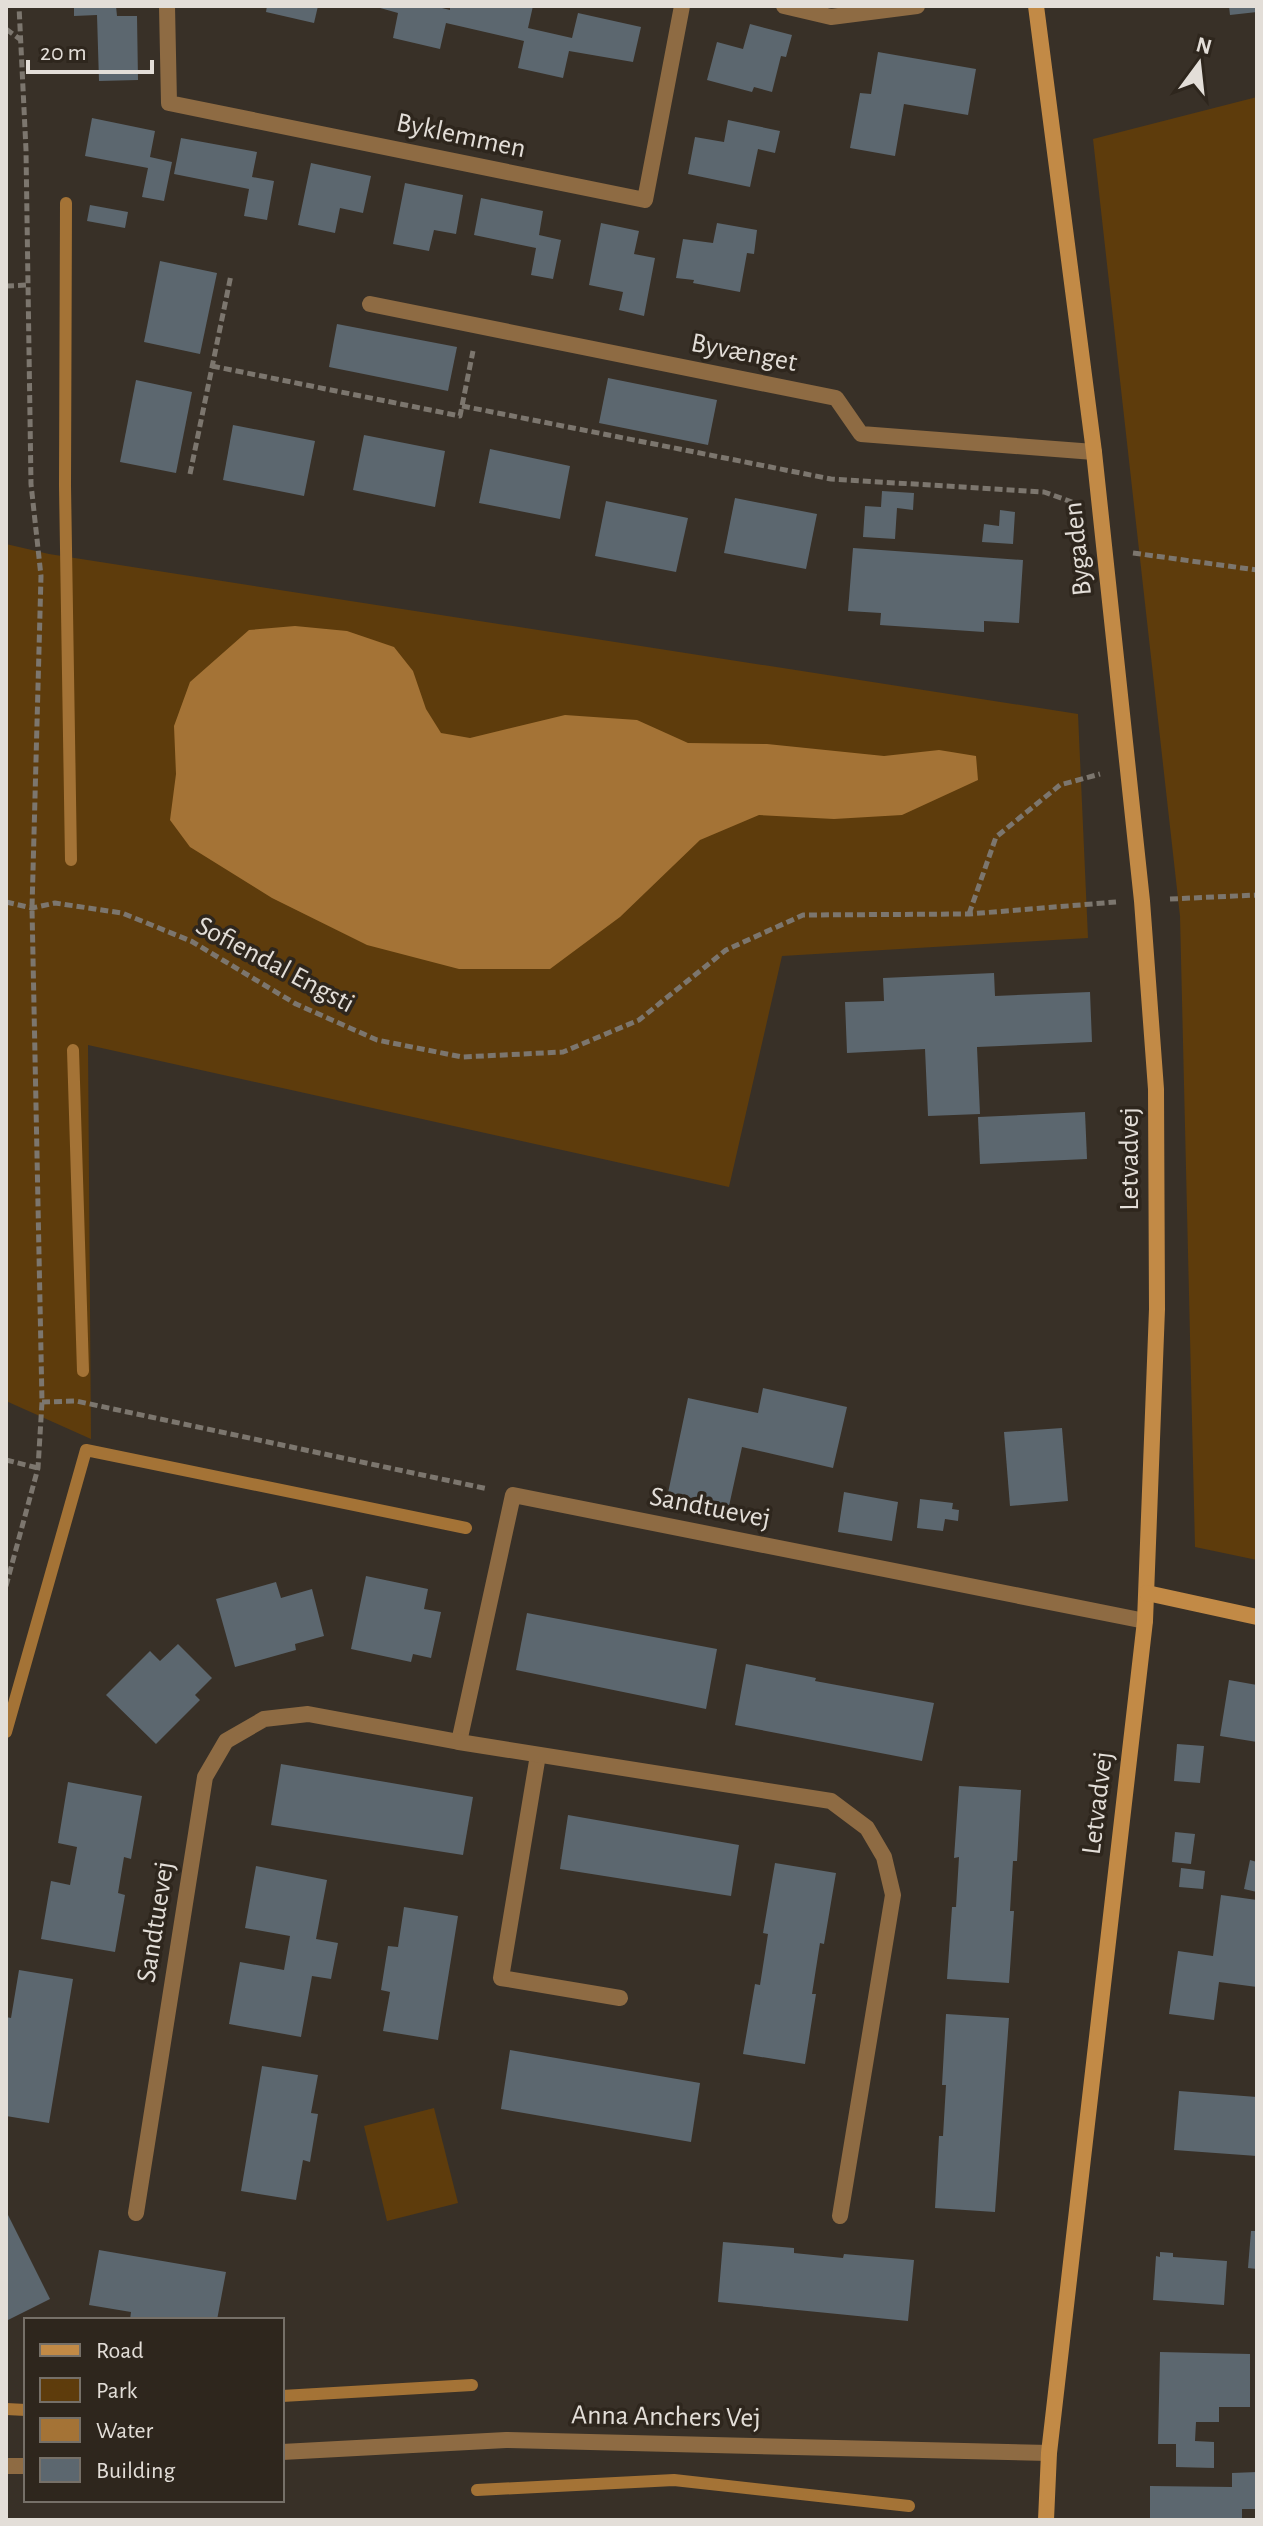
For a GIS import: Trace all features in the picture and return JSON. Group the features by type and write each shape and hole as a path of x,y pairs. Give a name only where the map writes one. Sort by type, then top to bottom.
{"street":[{"name":"Byklemmen","path":"167,6 169,103 645,200 682,6"},
{"path":"784,6 830,11 917,6"},
{"name":"Bygaden","path":"1036,6 1094,452 1142,901 1156,1089"},
{"name":"Byvænget","path":"370,304 836,398 861,434 1094,452"},
{"name":"Letvadvej","path":"1046,2520 1049,2453 1145,1621 1157,1309 1156,1089"},
{"path":"459,1742 513,1495"},
{"name":"Sandtuevej","path":"513,1495 1145,1621"},
{"path":"1147,1593 1257,1617"},
{"name":"Sandtuevej","path":"136,2213 205,1777 226,1741 264,1719 308,1714 459,1742 831,1801 867,1828 884,1857 893,1895 840,2216"},
{"path":"538,1755 501,1978 620,1998"},
{"name":"Anna Anchers Vej","path":"284,2452 506,2440 1049,2453"}],"path":[{"path":"6,1586 38,1468 42,1402 32,908 41,576 31,484 19,6"},
{"path":"6,29 22,40"},
{"path":"190,474 231,275"},
{"path":"6,286 28,285"},
{"path":"212,366 460,416 478,326"},
{"path":"462,406 831,479 1044,492 1100,512"},
{"path":"1104,550 1257,570"},
{"path":"969,914 996,837 1060,785 1127,766"},
{"name":"Sofiendal Engsti","path":"6,902 32,908 55,903 122,913 191,941 296,1004 377,1040 462,1057 563,1052 588,1042 639,1020 726,950 803,915 969,914 1257,895"},
{"path":"42,1402 76,1401 513,1495"},
{"path":"6,1460 38,1468"}],"green space":[{"path":"1257,97 1257,1560 1195,1547 1180,916 1093,139"},
{"path":"6,544 49,554 1078,714 1088,938 782,956 729,1187 88,1045 91,1439 6,1401"},
{"path":"434,2108 458,2203 387,2221 364,2126"}],"water":[{"path":"295,626 347,631 394,647 413,671 426,709 441,733 470,738 565,715 637,720 688,743 767,744 884,756 939,750 976,756 978,780 902,815 834,819 759,815 700,840 620,917 550,969 459,969 367,945 272,898 190,847 170,820 176,774 174,726 190,682 249,630"}],"building":[{"path":"74,6 116,6 117,16 137,16 138,80 99,81 97,15 74,16"},
{"path":"267,6 318,6 314,23 266,12"},
{"path":"373,6 434,6 450,10 450,6 533,6 528,28 572,38 578,13 641,27 633,62 569,51 563,78 518,68 524,41 446,23 440,49 393,38 398,13"},
{"path":"1229,6 1257,6 1257,12 1230,15"},
{"path":"750,24 792,35 786,57 781,56 772,92 754,87 752,92 707,80 717,42 743,49"},
{"path":"878,52 976,69 968,115 904,104 895,156 850,148 860,93 871,94"},
{"path":"92,118 155,131 150,157 172,162 164,201 142,197 148,168 85,156"},
{"path":"728,120 780,131 775,153 758,149 750,187 688,174 695,137 724,142"},
{"path":"181,138 257,152 252,177 274,181 267,220 244,216 249,189 174,174"},
{"path":"311,163 371,176 363,213 340,208 335,233 298,225"},
{"path":"405,183 463,195 456,234 434,230 429,251 393,244"},
{"path":"481,198 543,211 539,235 561,240 553,279 531,275 536,248 474,235"},
{"path":"90,205 128,212 125,228 87,221"},
{"path":"601,223 639,231 634,254 655,258 644,316 619,310 623,292 589,285"},
{"path":"717,223 757,230 754,254 747,253 740,292 676,278 683,239 713,243"},
{"path":"160,261 217,273 200,354 144,342"},
{"path":"337,324 457,347 448,391 329,367"},
{"path":"608,378 717,400 708,445 599,423"},
{"path":"136,380 192,392 176,473 120,462"},
{"path":"233,425 315,441 304,496 223,480"},
{"path":"364,435 445,451 435,507 353,490"},
{"path":"490,449 570,466 560,519 479,503"},
{"path":"882,491 914,493 913,510 897,508 895,539 863,537 865,506 881,507"},
{"path":"735,498 817,514 806,569 724,553"},
{"path":"606,501 688,518 676,572 595,556"},
{"path":"1000,510 1015,512 1013,544 982,542 984,524 999,526"},
{"path":"853,548 1023,560 1019,623 984,621 984,632 880,625 881,613 848,611"},
{"path":"994,973 995,996 1090,992 1092,1042 977,1047 980,1114 928,1116 925,1049 847,1053 845,1002 884,1001 883,978"},
{"path":"1085,1112 1087,1159 980,1164 978,1117"},
{"path":"763,1388 847,1407 833,1468 742,1447 729,1506 668,1493 688,1398 758,1413"},
{"path":"1062,1428 1068,1501 1010,1506 1004,1432"},
{"path":"844,1492 898,1502 892,1541 838,1532"},
{"path":"920,1499 953,1503 952,1509 959,1510 958,1521 945,1519 943,1531 917,1528"},
{"path":"366,1576 428,1589 424,1609 441,1612 431,1658 413,1654 411,1662 351,1649"},
{"path":"276,1582 281,1598 312,1589 324,1636 295,1644 296,1650 235,1667 216,1599"},
{"path":"527,1613 717,1649 706,1709 516,1670"},
{"path":"178,1644 212,1678 195,1695 200,1700 156,1744 106,1695 150,1651 160,1661"},
{"path":"746,1664 816,1678 815,1681 934,1703 922,1761 735,1725"},
{"path":"1229,1680 1257,1685 1257,1742 1220,1736"},
{"path":"1177,1744 1204,1746 1200,1783 1174,1781"},
{"path":"281,1764 473,1797 463,1855 271,1825"},
{"path":"68,1782 142,1796 131,1859 124,1857 118,1893 125,1895 115,1952 41,1939 51,1881 70,1885 77,1847 58,1843"},
{"path":"959,1786 1021,1790 1017,1861 1013,1861 1010,1911 1014,1911 1009,1983 947,1979 952,1907 956,1907 959,1857 954,1858"},
{"path":"568,1815 739,1845 731,1896 560,1869"},
{"path":"1175,1832 1195,1834 1191,1864 1172,1862"},
{"path":"1250,1860 1257,1862 1257,1892 1244,1889"},
{"path":"775,1863 836,1873 824,1944 820,1943 805,2064 743,2054 755,1984 760,1985 768,1934 763,1933"},
{"path":"256,1866 327,1880 316,1939 338,1943 331,1979 312,1976 301,2037 229,2024 240,1962 284,1970 290,1936 245,1928"},
{"path":"1181,1868 1205,1871 1203,1889 1179,1887"},
{"path":"1221,1895 1257,1900 1257,1987 1219,1982 1214,2020 1169,2014 1178,1951 1213,1956"},
{"path":"404,1907 458,1916 438,2040 383,2031 390,1992 381,1990 388,1946 398,1947"},
{"path":"19,1970 73,1979 49,2123 6,2116 6,2017 11,2018"},
{"path":"946,2014 1009,2018 995,2212 935,2208 939,2136 943,2136 946,2085 942,2085"},
{"path":"510,2050 700,2083 691,2142 501,2109"},
{"path":"262,2066 318,2075 311,2113 318,2114 310,2162 303,2160 296,2200 241,2191"},
{"path":"1179,2091 1257,2097 1257,2156 1174,2150"},
{"path":"6,2211 50,2299 6,2321"},
{"path":"1251,2231 1257,2231 1257,2269 1248,2268"},
{"path":"723,2242 794,2248 794,2253 843,2258 844,2254 914,2260 908,2321 718,2302"},
{"path":"99,2250 226,2272 217,2318 130,2318 131,2312 89,2305"},
{"path":"1160,2252 1173,2253 1173,2257 1227,2261 1224,2305 1153,2300 1156,2256 1160,2257"},
{"path":"1160,2352 1250,2354 1250,2407 1219,2407 1219,2422 1196,2422 1195,2441 1214,2442 1214,2468 1176,2467 1176,2444 1158,2444"},
{"path":"1257,2472 1257,2509 1242,2509 1242,2520 1150,2520 1150,2486 1232,2487 1232,2473"}],"waterway":[{"path":"66,203 65,486 71,860"},
{"path":"73,1050 83,1371"},
{"path":"6,1732 86,1450 466,1528"},
{"path":"284,2396 472,2385"},
{"path":"6,2409 24,2410"},
{"path":"477,2490 674,2480 909,2506"}]}
